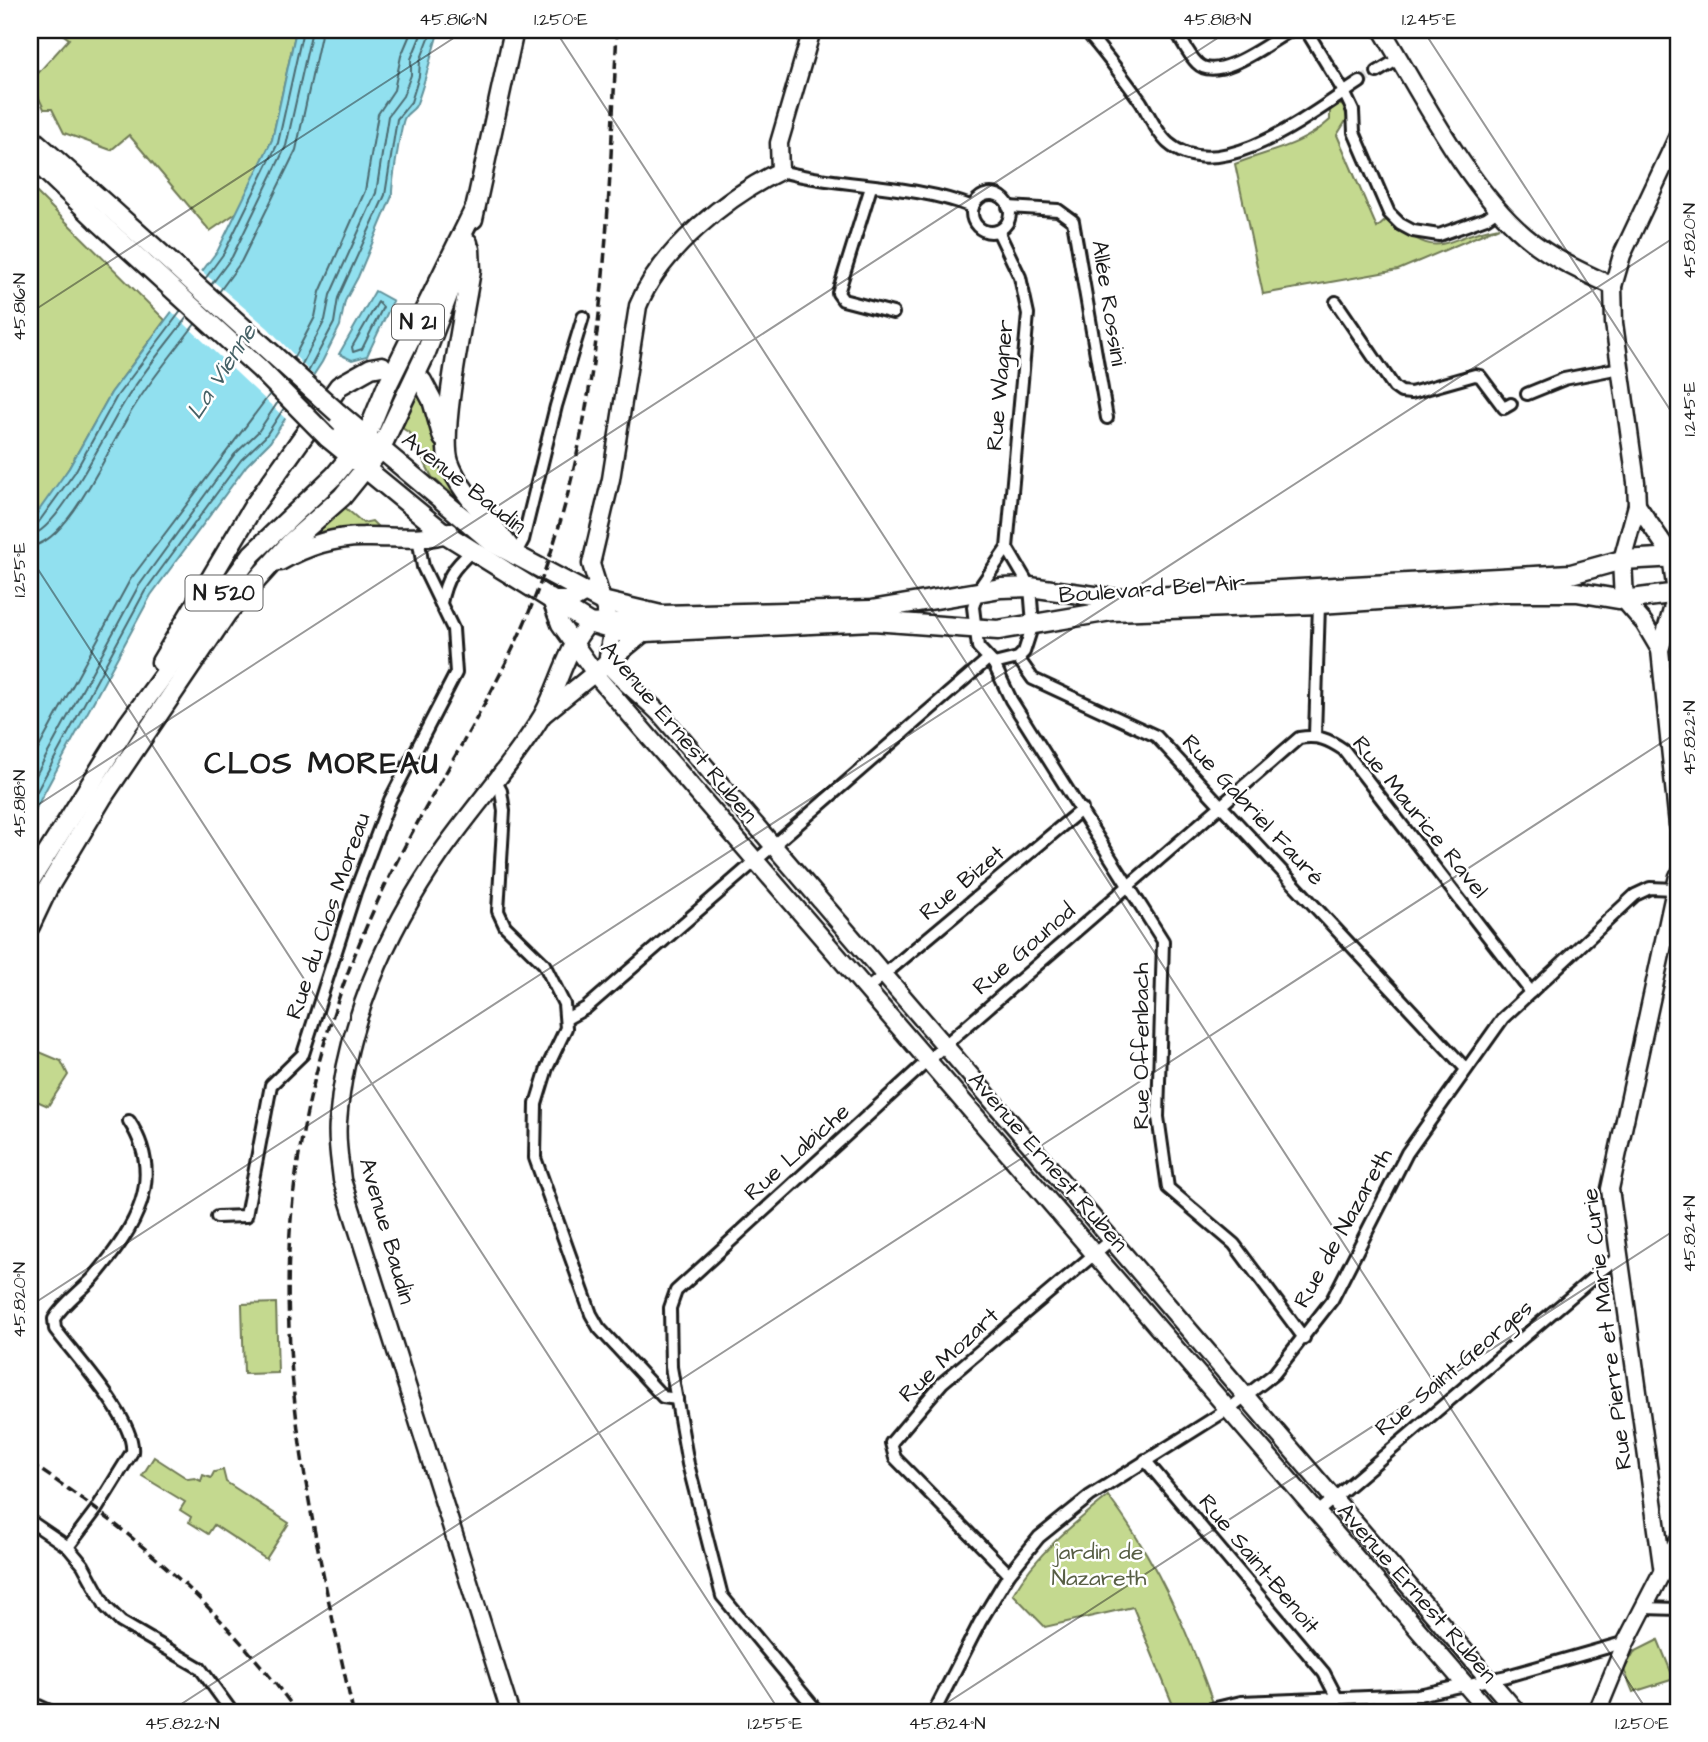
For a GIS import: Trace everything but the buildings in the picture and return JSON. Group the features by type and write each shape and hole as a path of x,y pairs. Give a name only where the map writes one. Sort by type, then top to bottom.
{"main road":[{"name":"N 21","path":"468,243 513,30"},
{"path":"30,137 103,214 259,368 339,422 360,452"},
{"path":"30,156 103,214 339,422 360,452"},
{"name":"Avenue Baudin","path":"475,208 386,388 360,452 444,533 589,622"},
{"name":"Avenue Baudin","path":"468,243 425,355 380,450 493,543 566,585 596,594"},
{"path":"445,444 471,270 468,243"},
{"path":"128,724 214,568 294,447 339,386 371,368 382,366"},
{"path":"422,381 432,400 457,479 500,531 515,555"},
{"path":"339,422 372,405 386,388"},
{"path":"360,452 380,450"},
{"name":"N 520","path":"30,881 128,724 252,554 360,452"},
{"name":"N 520","path":"30,926 54,877 164,702 227,613 264,569 336,502 360,452"},
{"path":"264,569 298,550 336,539 418,537 444,533 470,524"},
{"path":"418,537 468,549"},
{"path":"1675,556 1677,593"},
{"name":"Boulevard Bel Air","path":"596,594 661,615 872,610 975,599 1030,587 1116,599 1571,574 1622,560 1675,556"},
{"path":"1622,560 1624,600"},
{"name":"Boulevard Bel Air","path":"589,622 645,632 873,621 999,630 1033,615 1320,604 1515,592 1577,592 1624,600 1677,593"}],"street":[{"path":"780,171 779,143 812,30"},
{"path":"1085,30 1112,60 1168,143 1200,158 1226,156 1256,145 1360,82"},
{"path":"1175,30 1198,64 1210,71 1225,68 1291,30"},
{"path":"1306,30 1344,92 1353,111 1354,132 1389,213 1400,224 1413,231 1439,235 1476,223 1499,209"},
{"path":"1382,30 1471,173 1499,209 1524,235 1555,258 1613,286"},
{"path":"1377,72 1399,58"},
{"path":"1622,560 1637,505 1613,286 1622,255 1678,136"},
{"path":"601,667 610,626 596,594 591,564 611,479 634,321 643,293 670,254 699,228 780,171 871,187 942,195 973,207"},
{"path":"871,187 838,293 843,300 893,313"},
{"path":"988,195 1000,197 1008,207 1006,223 998,231 986,232 975,225 973,207 988,195"},
{"name":"Allée Rossini","path":"1008,207 1058,210 1073,221 1107,418"},
{"name":"Rue Wagner","path":"975,599 1007,548 1028,314 1020,277 998,231"},
{"path":"1336,302 1394,387 1401,393 1411,393 1475,375 1480,376 1504,408 1511,404"},
{"path":"515,555 523,541 556,406 583,317"},
{"path":"1527,394 1563,379 1620,368"},
{"path":"1637,505 1675,556"},
{"name":"Rue du Clos Moreau","path":"217,1217 246,1216 271,1085 303,1054 355,892 390,800 456,673 455,638 423,567 418,537"},
{"path":"566,1019 586,1008 773,845 990,662 1018,657 1024,652 1033,615 1030,587 1007,548"},
{"path":"441,603 446,579 468,549"},
{"path":"566,585 591,564"},
{"path":"1677,593 1660,650 1678,825"},
{"path":"573,642 561,624 551,600 573,600 596,594"},
{"name":"Rue Offenbach","path":"975,599 974,628 978,648 990,662 1011,700 1163,940 1158,1117 1168,1188 1234,1244 1304,1338"},
{"path":"1624,600 1644,623 1660,650"},
{"path":"1315,735 1320,604"},
{"path":"610,626 661,615"},
{"name":"Avenue Baudin","path":"510,1712 342,1180 337,1124 344,1073 360,1013 395,927 440,854 542,716 573,642 589,622"},
{"name":"Avenue Baudin","path":"542,716 645,632"},
{"name":"Avenue Ernest Ruben","path":"573,642 601,667 643,696 662,716 946,1044 1331,1499 1517,1712"},
{"name":"Rue Gabriel Fauré","path":"1018,657 1033,679 1156,736 1466,1069"},
{"name":"Avenue Ernest Ruben","path":"601,667 757,861 1489,1712"},
{"name":"Rue Maurice Ravel","path":"1130,887 1299,738 1315,735 1331,740 1344,750 1531,992"},
{"path":"495,780 501,791 504,811 498,911 505,926 544,964 558,986 566,1019 566,1028 547,1068 536,1104 535,1158 574,1271 599,1328 663,1397 677,1399 688,1464 722,1595 818,1712"},
{"name":"Rue Bizet","path":"868,988 1082,809"},
{"name":"Rue de Nazareth","path":"934,1712 968,1644 1009,1574 1039,1538 1061,1517 1145,1460 1230,1408 1273,1374 1304,1338 1332,1300 1407,1153 1503,1018 1635,895 1650,888 1677,882"},
{"name":"Rue Pierre et Marie Curie","path":"1663,1573 1610,1189 1676,914 1677,882"},
{"name":"Rue Gounod","path":"946,1044 1130,887"},
{"name":"Rue Labiche","path":"677,1399 671,1367 670,1308 676,1291 946,1044"},
{"path":"68,1547 96,1510 132,1452 133,1444 122,1419 55,1329 54,1319 94,1276 132,1225 143,1198 147,1182 141,1139 129,1121"},
{"name":"Rue Mozart","path":"1009,1574 895,1458 891,1443 942,1383 1111,1240"},
{"name":"Rue Saint-Georges","path":"1318,1512 1613,1261 1620,1261"},
{"name":"Rue Saint-Benoit","path":"1145,1460 1324,1673 1337,1698"},
{"path":"30,1521 68,1547 83,1565 106,1607 121,1622 200,1668 232,1712"},
{"path":"1597,1712 1626,1642 1678,1541"},
{"path":"1644,1608 1678,1609"},
{"path":"1199,1712 1337,1698 1418,1695 1466,1685 1626,1642"},
{"path":"1376,1712 1381,1697"},
{"path":"30,1702 52,1712"}],"green space":[{"path":"57,30 296,30 272,140 239,211 210,231 129,135 111,150 64,133 52,109 44,109 31,81 69,39"},
{"path":"1338,104 1344,106 1347,119 1337,135 1377,228 1387,219 1420,241 1442,244 1499,227 1398,270 1263,294 1235,164 1308,136 1330,120 1330,110"},
{"path":"30,186 165,320 111,393 69,468 30,528"},
{"path":"419,388 433,418 445,471 480,517 432,477 410,433 402,428"},
{"path":"342,505 363,523 372,521 380,529 344,529 303,541"},
{"path":"30,1048 61,1061 68,1075 48,1106 30,1098"},
{"path":"276,1303 278,1373 244,1374 242,1304"},
{"path":"154,1457 188,1479 201,1481 203,1475 211,1478 214,1472 223,1470 226,1482 289,1523 266,1559 214,1525 208,1534 189,1522 191,1517 180,1510 185,1502 142,1476"},
{"name":"jardin de Nazareth","path":"1108,1496 1141,1545 1169,1595 1213,1703 1175,1710 1133,1607 1045,1627 1013,1594 1044,1553"},
{"path":"1658,1640 1674,1679 1633,1692 1624,1670 1634,1652"}],"water":[{"name":"La Vienne","path":"296,30 439,30 416,106 404,119 392,196 345,301 340,326 322,362 270,442 247,465 151,595 30,819 30,523 69,468 111,393 218,250 272,140"},
{"path":"375,291 393,301 367,356 352,360 339,354"}],"pier":[{"path":"199,269 268,328 316,378 288,421 169,309"}],"tunnel":[{"path":"1360,82 1377,72"}],"railway":[{"path":"353,1712 312,1515 293,1383 289,1249 302,1137 322,1050 368,923 407,842 514,646 553,546 573,474 587,402 597,328 605,254 617,30"},
{"path":"30,1463 141,1545 175,1576 239,1640 297,1712"}],"district":[{"name":"CLOS MOREAU","path":"322,764"}]}
